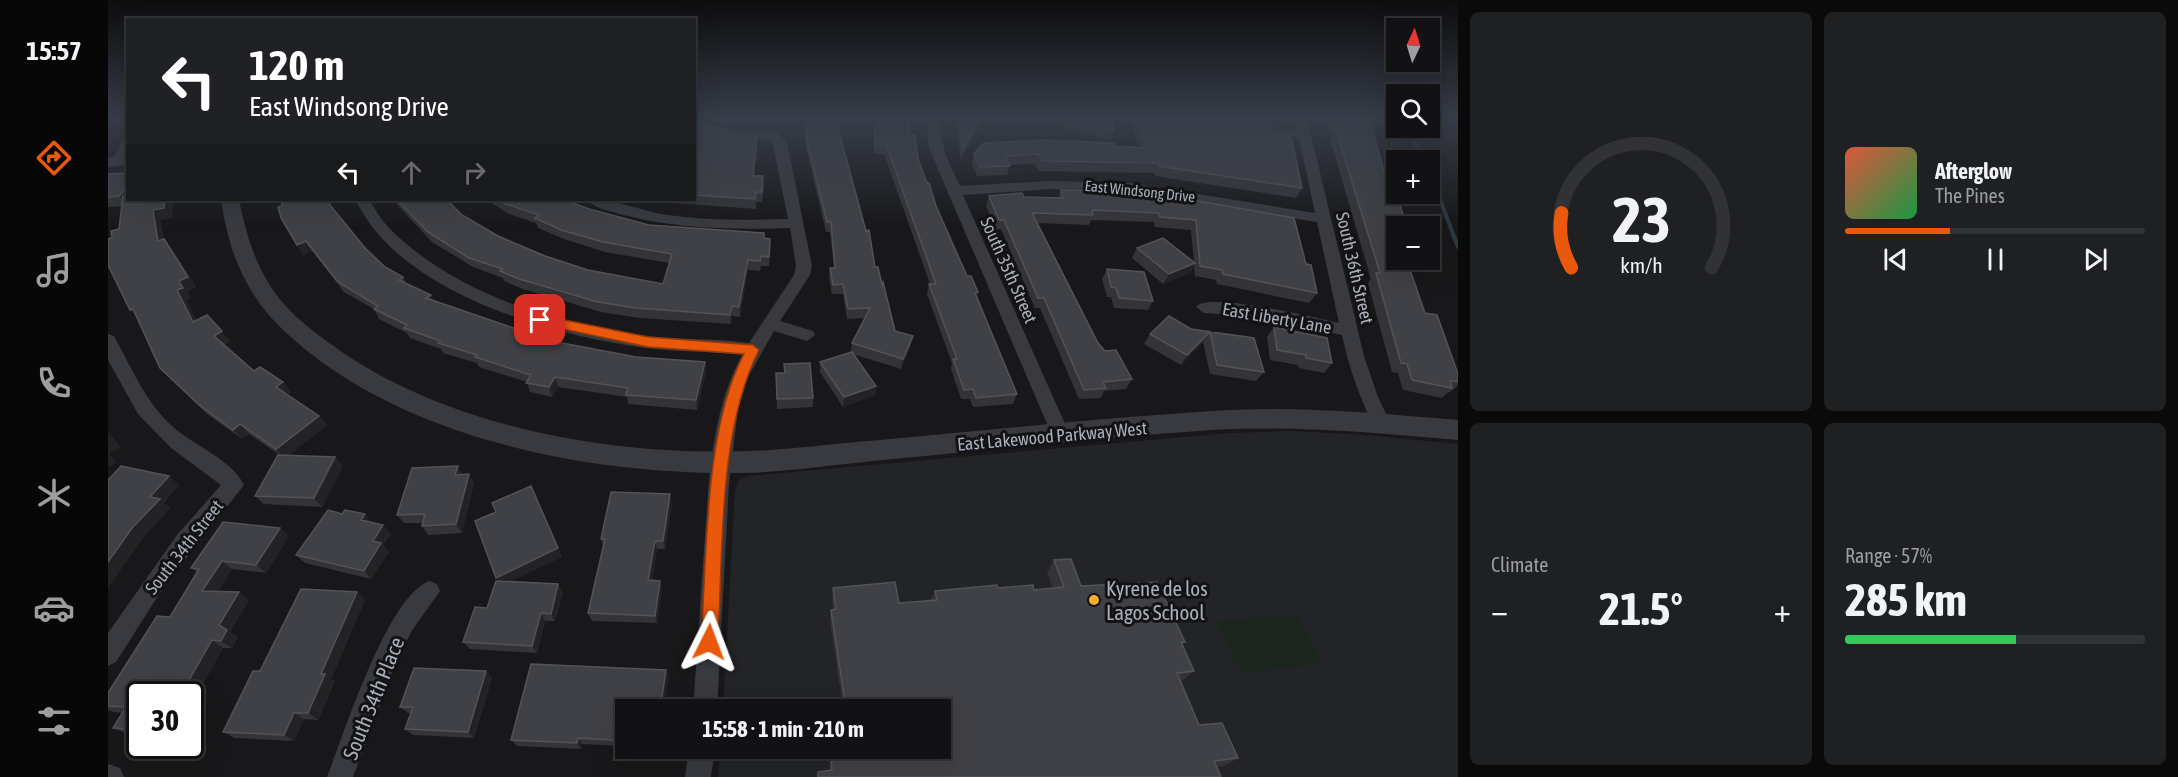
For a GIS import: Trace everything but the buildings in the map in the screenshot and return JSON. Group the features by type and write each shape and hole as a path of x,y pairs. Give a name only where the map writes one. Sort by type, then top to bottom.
{"street":[{"path":"706,699 722,462 729,411 739,377 753,350 802,275 803,254 783,154"},
{"name":"South 35th Street","path":"939,154 1061,435"},
{"name":"South 36th Street","path":"1310,154 1350,331 1369,397 1382,424"},
{"name":"East Windsong Drive","path":"954,192 1051,185 1130,187 1324,219"},
{"name":"East Lakewood Parkway West","path":"230,201 238,249 256,284 283,318 320,350 393,395 532,441 621,455 722,462 837,455 1248,419 1382,424 1458,430"},
{"path":"363,201 383,229 411,255 437,274 501,306 549,322 607,336 648,342 753,350"},
{"path":"598,201 653,216 696,223 797,223"},
{"name":"East Liberty Lane","path":"1204,308 1248,310 1350,331"},
{"path":"769,324 807,335"},
{"name":"South 34th Street","path":"108,340 130,388 160,427 179,444 223,471 234,484 154,581 108,654"},
{"name":"South 34th Place","path":"340,777 389,650 405,621 429,591"},
{"path":"698,777 700,759"}],"shaded area":[{"name":"Kyrene de los Lagos School","path":"1294,431 1458,444 1458,777 718,777 720,759 951,759 951,699 724,699 735,490 739,480 748,476 1229,433"},
{"path":"1296,614 1324,664 1241,673 1216,622"}],"waterway":[{"path":"1440,199 1458,247"}],"place":[{"name":"Kyrene de los Lagos School","path":"1094,600"}],"route":[{"path":"540,320 607,336 648,342 753,350 739,377 729,411 719,483 709,642"}]}
